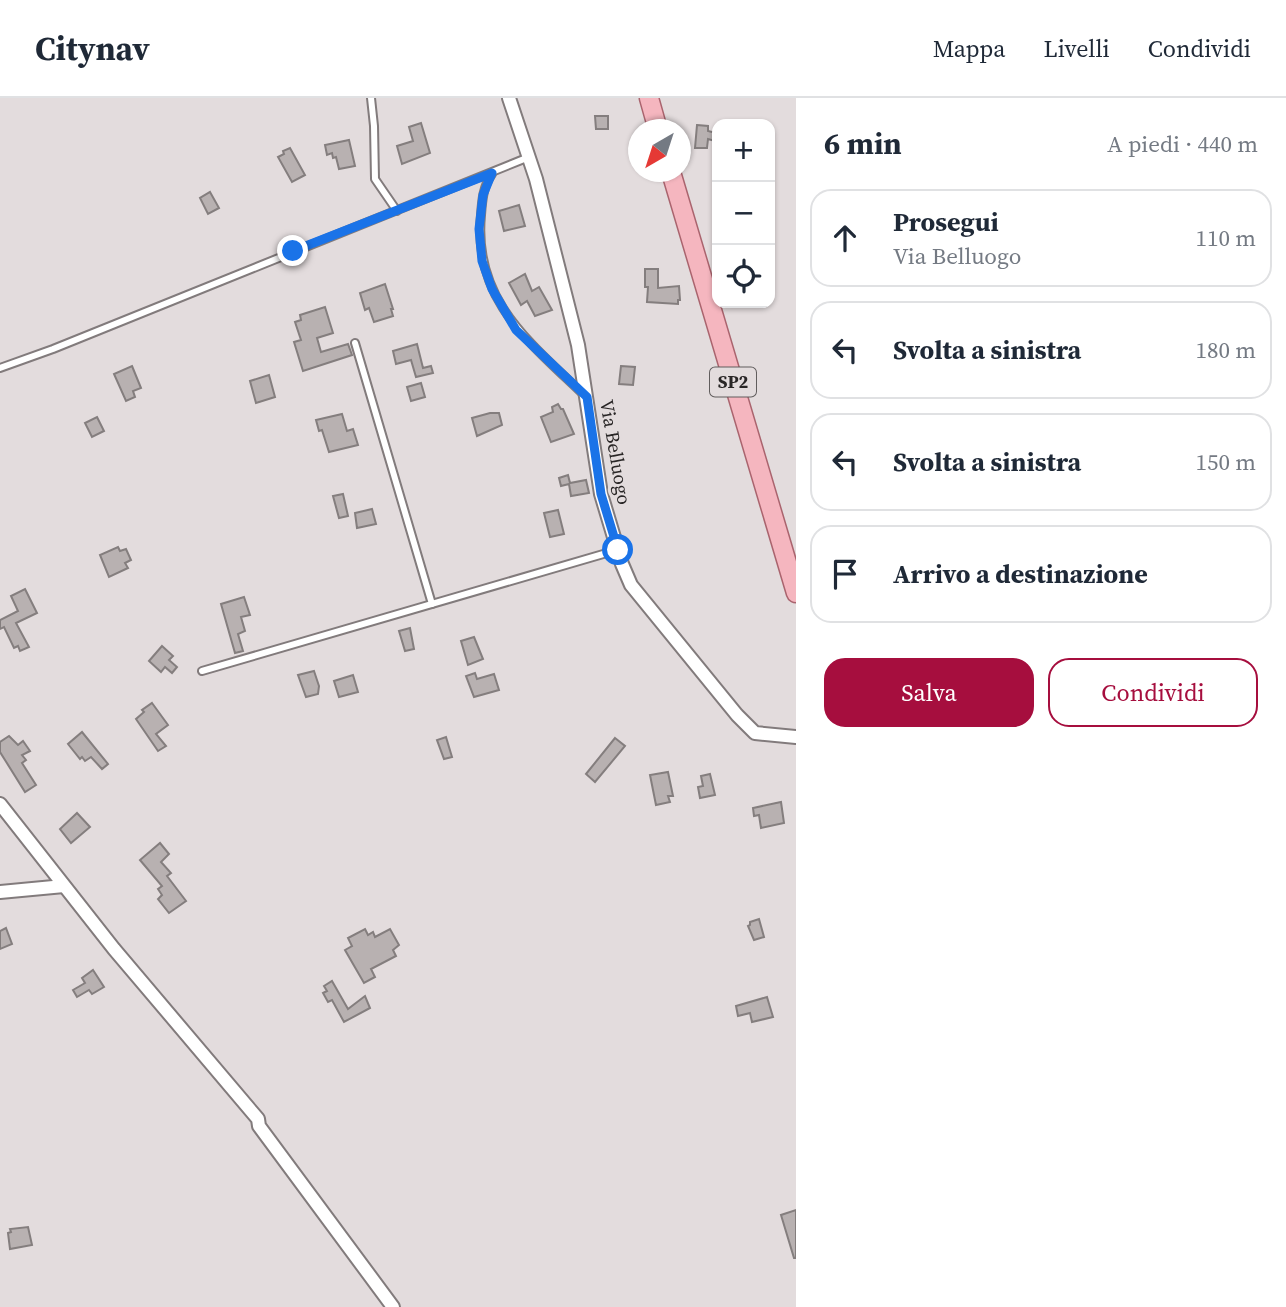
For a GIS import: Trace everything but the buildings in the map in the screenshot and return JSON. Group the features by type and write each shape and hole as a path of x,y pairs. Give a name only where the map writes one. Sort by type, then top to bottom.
{"main road":[{"path":"649,98 655,119"},
{"name":"SP2","path":"674,182 796,593"}],"street":[{"name":"Via Belluogo","path":"509,98 529,157 578,345 601,494 631,585 737,715 755,733 796,737"},
{"path":"0,804 114,948 258,1119 259,1126 393,1307"},
{"path":"0,892 64,886"}],"lane":[{"path":"371,98 375,179 397,211"},
{"path":"0,368 529,157"},
{"path":"492,173 483,195 479,229 482,261 492,289 516,330 587,397"},
{"path":"355,343 432,604"},
{"path":"202,671 618,550"}],"route":[{"path":"293,251 492,173 483,195 479,229 482,261 492,289 516,330 587,397 601,494 618,550"}]}
